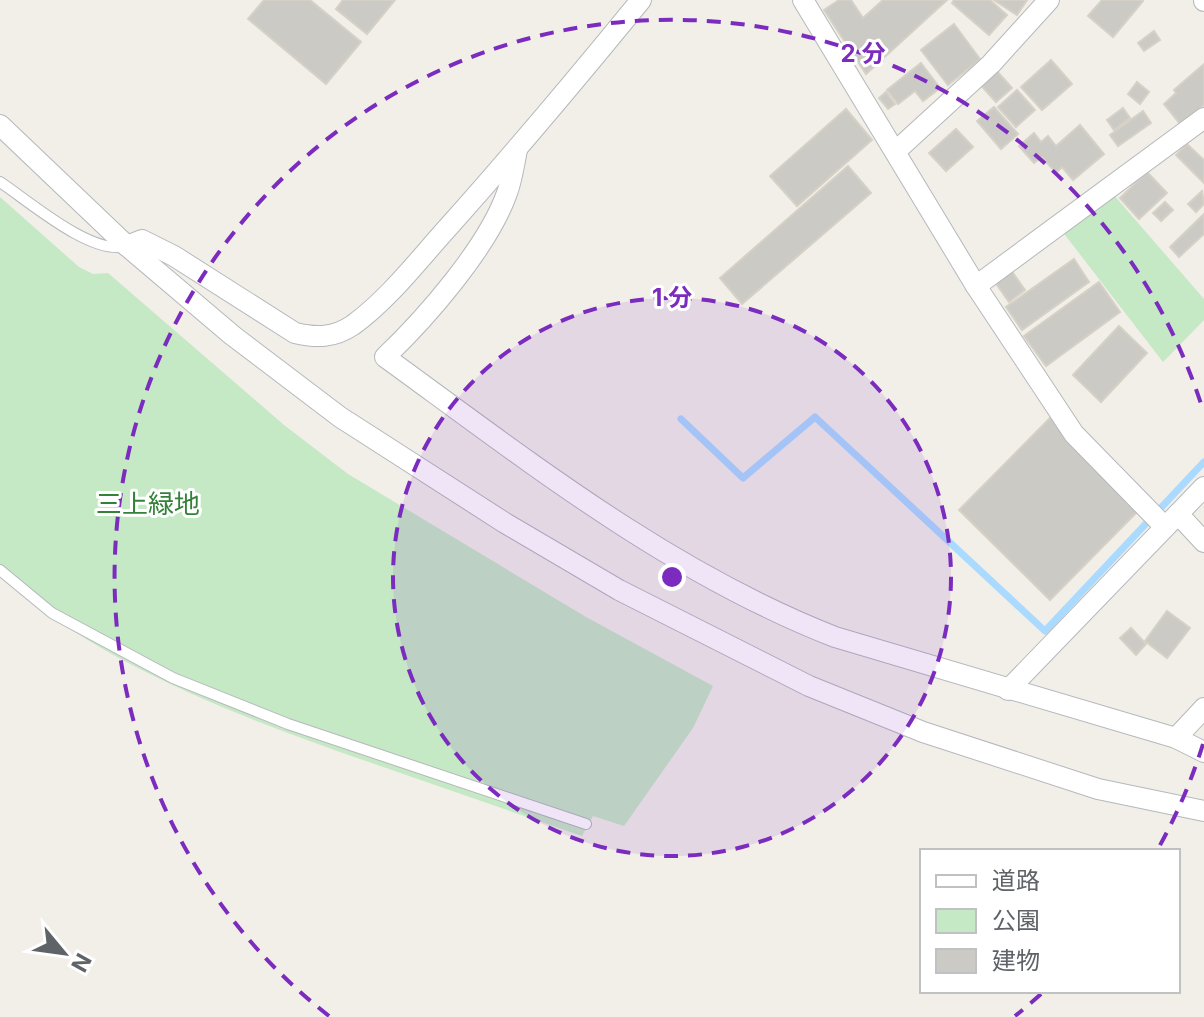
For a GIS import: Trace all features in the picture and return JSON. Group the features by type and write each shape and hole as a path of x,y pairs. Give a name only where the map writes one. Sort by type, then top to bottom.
{"street":[{"path":"127,246 142,240 174,256 295,333 314,338 332,336 352,325 398,284 517,150 641,0"},
{"path":"896,151 991,64 1049,0"},
{"path":"811,3 976,286 1074,434 1172,520 1204,542"},
{"path":"976,286 1204,118"},
{"path":"0,125 127,246 232,335 340,417 505,523 619,590 809,686 923,732 1098,789 1204,811"},
{"path":"517,150 507,192 493,222 434,306 385,357 574,495 697,572 781,616 835,637 1176,738 1204,752"},
{"path":"1008,690 1204,487"},
{"path":"1176,738 1204,708"}],"lane":[{"path":"0,182 94,244 113,250 127,246"},
{"path":"0,570 52,613 173,678 288,724 586,824"}],"green space":[{"path":"1112,193 1204,299 1204,320 1163,362 1062,231"},
{"name":"三上緑地","path":"0,197 79,267 93,274 108,273 284,425 348,474 586,617 713,686 693,728 624,826 593,816 582,836 219,706 172,685 83,637 40,609 0,577"}],"building":[{"path":"264,0 310,0 361,42 326,84 248,19"},
{"path":"343,0 395,0 367,34 336,9"},
{"path":"839,0 851,0 863,18 883,0 947,0 866,74 824,10"},
{"path":"954,0 990,0 1007,15 989,35 952,3"},
{"path":"994,0 1027,0 1017,15"},
{"path":"1102,0 1143,1 1113,37 1088,16"},
{"path":"954,24 980,59 948,85 921,50"},
{"path":"1154,31 1160,40 1144,51 1138,43"},
{"path":"1051,60 1072,84 1042,110 1021,87"},
{"path":"921,63 940,88 923,101 915,91 898,104 887,90"},
{"path":"1204,64 1204,105 1181,125 1164,104 1176,93 1174,90"},
{"path":"994,68 1012,88 996,102 978,82"},
{"path":"1137,82 1149,92 1140,104 1128,94"},
{"path":"1017,90 1035,110 1016,127 998,107"},
{"path":"886,92 895,104 888,109 879,98"},
{"path":"994,107 1018,134 1001,149 977,121"},
{"path":"1123,108 1130,118 1114,130 1107,120"},
{"path":"846,109 872,140 797,206 770,176"},
{"path":"1143,111 1151,123 1118,146 1110,135"},
{"path":"1080,125 1104,154 1073,180 1062,167 1056,173 1042,157 1034,163 1019,146 1034,133 1041,142 1048,136 1056,146"},
{"path":"956,129 973,147 946,171 929,153"},
{"path":"1187,144 1204,160 1204,183 1176,155"},
{"path":"848,166 871,193 742,304 720,278"},
{"path":"1147,172 1167,193 1139,219 1120,198"},
{"path":"1202,191 1204,204 1196,212 1188,204"},
{"path":"1165,202 1173,210 1161,221 1153,213"},
{"path":"1204,214 1204,234 1179,257 1170,247"},
{"path":"1074,259 1089,282 1022,330 1006,307"},
{"path":"1011,270 1025,290 1009,302 995,282"},
{"path":"1099,282 1120,312 1046,366 1024,336"},
{"path":"1119,326 1147,353 1101,402 1073,375"},
{"path":"1051,417 1142,507 1050,600 959,510"},
{"path":"1167,611 1190,628 1167,658 1145,641"},
{"path":"1131,628 1146,644 1136,655 1120,638"}],"waterway":[{"path":"681,419 743,478 815,417 1045,631 1204,462"}]}
